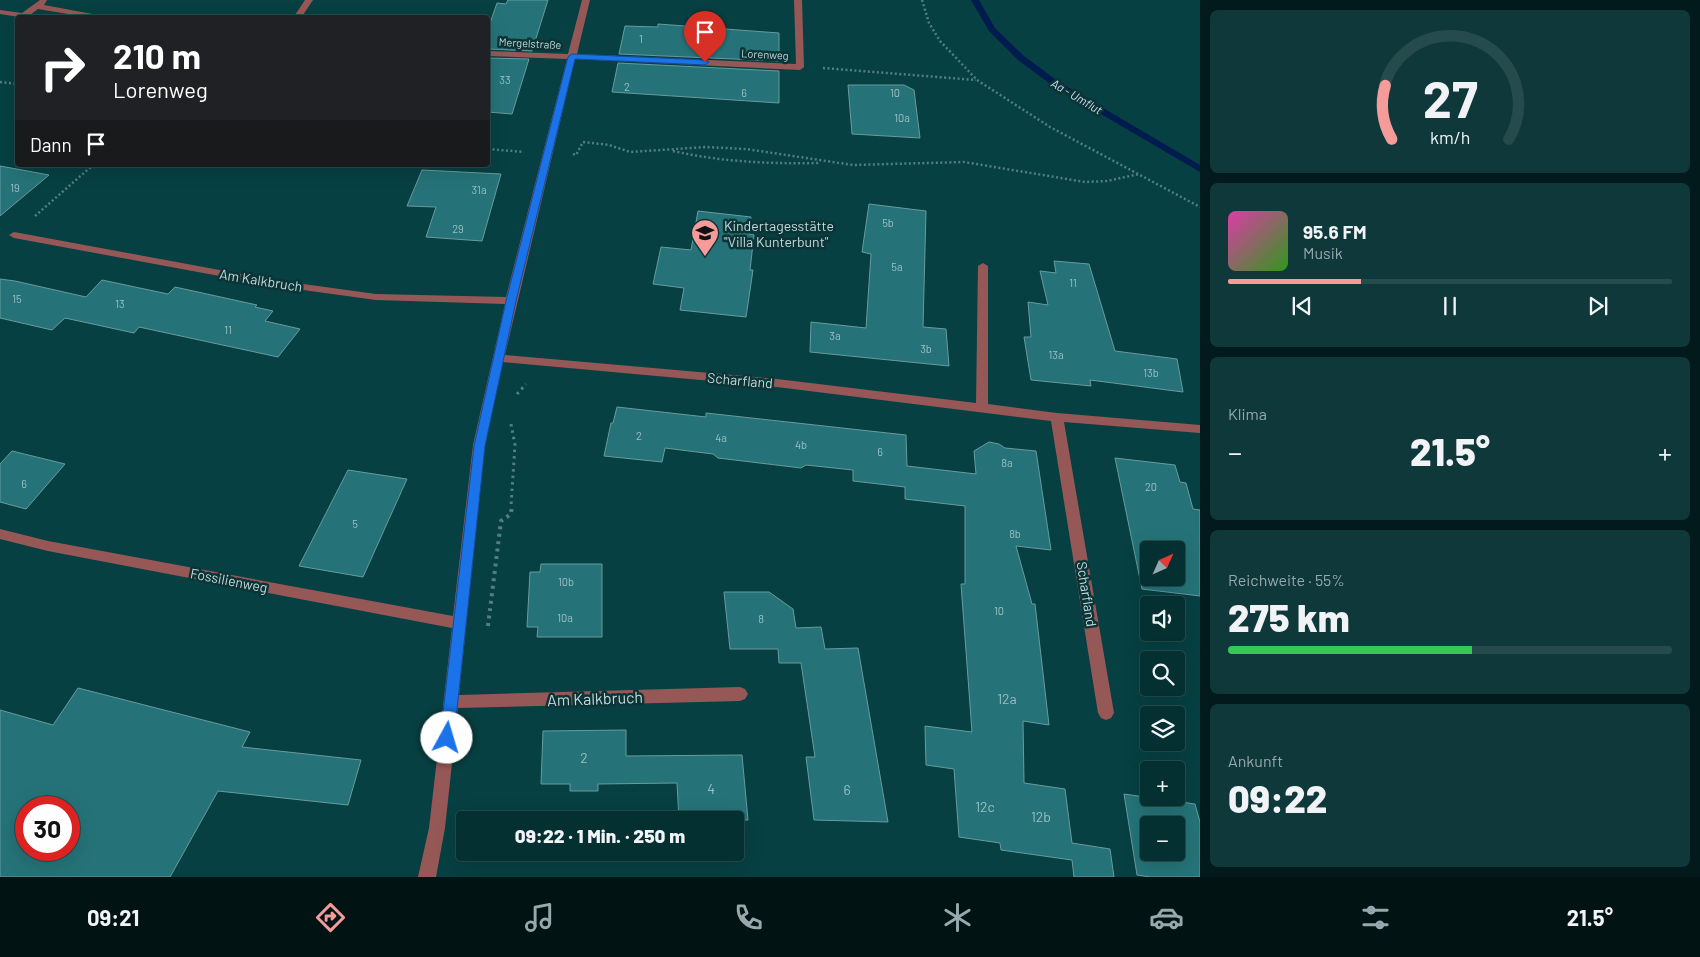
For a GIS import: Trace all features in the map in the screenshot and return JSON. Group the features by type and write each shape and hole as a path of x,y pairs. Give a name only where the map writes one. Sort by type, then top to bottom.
{"street":[{"path":"24,15 46,0"},
{"path":"299,15 309,0"},
{"path":"427,877 437,828 479,446 511,301 586,0"},
{"name":"Lorenweg","path":"572,57 800,67 798,0"},
{"path":"37,6 92,15"},
{"path":"0,12 17,15"},
{"name":"Mergelstraße","path":"490,53 572,57"},
{"name":"Am Kalkbruch","path":"14,235 274,283 367,296 511,301"},
{"path":"982,266 982,409"},
{"name":"Scharfland","path":"498,358 777,383 982,409 1200,429"},
{"name":"Scharfland","path":"1057,417 1106,713"},
{"name":"Fossilienweg","path":"0,534 48,546 459,623"},
{"name":"Am Kalkbruch","path":"451,702 740,694"}],"path":[{"path":"922,0 929,24 940,41 977,80 1050,127 1200,207"},
{"path":"800,67 977,80"},
{"path":"0,82 15,84"},
{"path":"490,149 576,154 582,142 609,145 630,152 726,147 830,163"},
{"path":"667,150 698,157 745,163 868,165 964,162 1085,182 1107,182 1139,174"},
{"path":"14,235 91,167"},
{"path":"488,633 501,521 511,514 514,445"}],"building":[{"path":"508,0 548,0 532,51 490,49 490,23 497,3 506,4"},
{"path":"658,24 779,33 779,61 619,54 625,26 658,27"},
{"path":"490,58 529,59 512,114 490,112"},
{"path":"618,63 779,71 779,103 612,92"},
{"path":"848,85 904,85 914,90 920,138 852,134"},
{"path":"0,166 49,175 0,216"},
{"path":"422,170 501,174 482,241 426,237 436,207 407,206"},
{"path":"869,204 926,211 923,327 946,329 949,366 810,352 811,322 866,328 871,254 862,252"},
{"name":"Kindertagesstätte \"Villa Kunterbunt\"","path":"698,211 751,217 749,234 754,235 750,270 753,270 746,317 680,310 684,288 653,284 661,247 691,250"},
{"path":"1054,261 1089,264 1115,351 1177,359 1183,392 1090,380 1091,386 1031,380 1024,337 1031,337 1028,302 1048,305 1040,271 1056,273"},
{"path":"0,279 86,297 102,280 168,294 175,287 257,305 255,307 273,311 265,321 300,329 278,357 139,327 134,333 65,318 52,330 0,318"},
{"path":"617,407 706,417 706,413 906,435 907,466 976,474 974,451 989,442 999,444 1005,448 1036,451 1051,550 1016,546 1032,604 1035,604 1049,725 1023,721 1024,783 1065,789 1072,843 1110,849 1114,877 1074,877 1072,860 1001,850 1000,843 959,837 954,769 926,765 925,726 972,732 961,584 965,584 965,506 905,499 905,487 853,481 853,470 806,465 801,468 718,458 713,454 665,448 662,462 604,456 611,423 613,423"},
{"path":"12,451 65,464 26,509 0,502 0,464"},
{"path":"1115,458 1175,465 1180,482 1186,483 1193,509 1200,510 1200,596 1142,589 1141,586 1185,586 1185,541 1140,541 1140,579"},
{"path":"348,470 407,479 363,577 299,566"},
{"path":"541,564 602,564 602,637 537,637 538,627 527,627 530,572 540,572"},
{"path":"724,592 769,592 793,609 796,628 821,627 825,649 858,648 888,822 814,820 806,757 815,757 801,663 779,663 778,649 730,649"},
{"path":"78,688 250,732 242,747 361,760 348,805 218,791 170,877 0,877 0,710 53,725"},
{"path":"626,730 626,756 742,755 748,820 744,820 744,811 679,811 677,783 598,784 598,791 570,791 570,784 541,784 543,731"},
{"path":"1124,794 1140,796 1140,806 1185,806 1185,803 1195,804 1200,822 1200,877 1150,877 1137,875"}],"waterway":[{"name":"Aa - Umflut","path":"975,0 992,29 1021,58 1056,84 1200,169"}],"place":[{"name":"Kindertagesstätte \"Villa Kunterbunt\"","path":"705,257"}],"route":[{"path":"447,738 479,446 511,301 572,57 705,62"}]}
